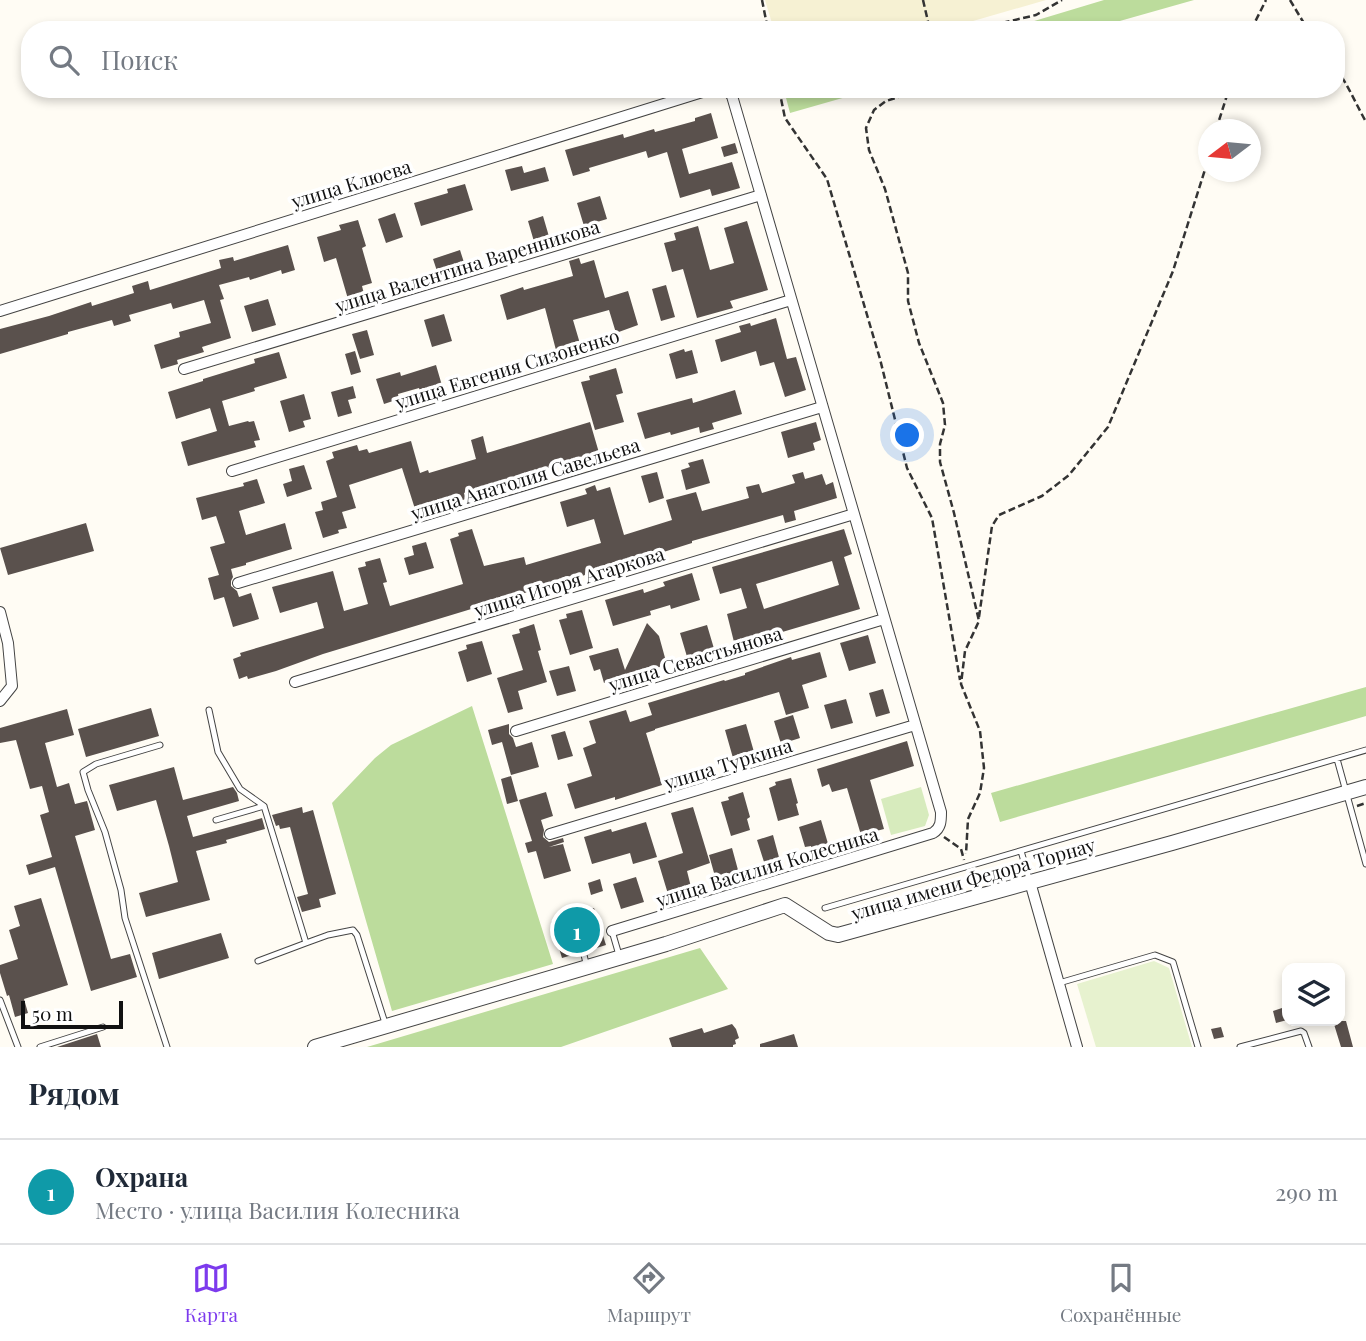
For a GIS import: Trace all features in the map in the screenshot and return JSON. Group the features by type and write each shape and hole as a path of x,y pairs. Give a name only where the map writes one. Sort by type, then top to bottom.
{"street":[{"name":"улица Клюева","path":"0,311 683,98"},
{"path":"731,98 940,812 939,829 934,833"},
{"name":"улица Валентина Варенникова","path":"184,369 761,195"},
{"name":"улица Евгения Сизоненко","path":"232,471 791,300"},
{"name":"улица Анатолия Савельева","path":"239,583 822,407"},
{"name":"улица Игоря Агаркова","path":"295,682 853,514"},
{"path":"0,612 8,643 12,686 1,700"},
{"name":"улица Севастьянова","path":"516,731 884,619"},
{"name":"улица Туркина","path":"550,834 915,725"},
{"name":"улица имени Федора Торнау","path":"315,1047 586,961 619,958 785,905 829,933 838,935 1366,787"},
{"name":"улица Василия Колесника","path":"612,932 934,833"},
{"path":"1030,882 1077,1047"}],"lane":[{"path":"209,710 218,752 223,761 240,789 264,806 306,943"},
{"path":"160,745 96,764 83,772 105,832 121,890 125,918 167,1047"},
{"path":"824,908 1366,750"},
{"path":"1337,759 1366,864"},
{"path":"216,820 264,806"},
{"path":"1021,851 1030,882"},
{"path":"258,961 328,935 353,930 357,935 386,1026"},
{"path":"612,932 619,958"},
{"path":"1059,983 1155,955 1173,962 1198,1047"},
{"path":"0,1000 18,1047"},
{"path":"40,1047 103,1027"},
{"path":"1240,1047 1301,1031 1308,1047"}],"path":[{"path":"762,0 766,21"},
{"path":"923,0 928,21"},
{"path":"1010,21 1036,15 1062,0"},
{"path":"1256,21 1266,0"},
{"path":"1290,0 1303,21"},
{"path":"1345,80 1366,122"},
{"path":"781,98 785,118 827,178 880,359 907,468 932,518 961,684 980,731 985,768 980,793 968,819 965,854"},
{"path":"895,98 874,110 866,128 869,150 885,189 908,273 908,301 919,343 943,404 945,425 940,444 940,462 979,621"},
{"path":"1219,119 1226,98"},
{"path":"961,684 965,652 979,621 992,526 999,515 1042,496 1069,475 1108,427 1174,271 1202,182"},
{"path":"1360,805 1366,803"},
{"path":"934,833 961,849 966,867"}],"shaded area":[{"path":"765,0 1046,0 973,21 771,21"}],"green space":[{"path":"1104,0 1194,0 1120,21 1034,21"},
{"path":"786,98 842,98 790,113"},
{"path":"1366,687 1366,716 1000,822 991,793"},
{"path":"472,706 553,964 392,1011 332,803 391,745"},
{"path":"921,787 929,815 925,826 891,835 881,799"},
{"path":"700,948 728,989 561,1047 367,1047"},
{"path":"1154,961 1169,968 1192,1047 1096,1047 1077,984"}],"building":[{"path":"711,113 718,138 682,149 689,174 732,162 740,188 712,196 710,189 680,198 667,152 648,158 646,151 589,168 590,171 573,176 565,150 623,134 624,138 654,129 655,132 695,121 695,118"},
{"path":"735,143 738,153 724,157 721,147"},
{"path":"522,166 524,173 545,167 549,181 511,191 505,170"},
{"path":"465,184 473,210 421,226 414,203 448,193 447,189"},
{"path":"600,196 607,219 584,226 577,203"},
{"path":"395,213 403,237 386,243 378,219"},
{"path":"543,216 550,240 535,245 528,221"},
{"path":"358,220 366,246 362,248 372,283 362,286 364,294 348,299 336,258 324,262 317,237 341,230 339,225"},
{"path":"747,221 768,290 730,301 733,308 697,318 683,269 672,272 664,243 676,240 674,233 698,226 710,270 734,263 724,228"},
{"path":"288,245 295,270 282,274 281,270 250,280 249,277 219,285 224,299 220,300 231,338 202,347 204,352 177,360 178,364 161,369 154,345 180,337 179,332 211,323 204,300 173,309 171,303 129,315 131,321 114,326 112,320 0,354 0,329 91,302 92,306 134,293 132,286 148,281 150,290 221,268 219,260 233,257 234,261"},
{"path":"460,250 468,275 441,283 433,259"},
{"path":"579,258 581,264 594,260 605,298 628,291 638,325 616,333 609,310 573,320 581,347 557,354 545,308 507,320 500,295 573,276 569,261"},
{"path":"666,285 675,317 661,321 652,289"},
{"path":"268,299 276,325 252,332 244,306"},
{"path":"444,314 452,341 432,347 424,320"},
{"path":"776,318 787,359 796,357 806,390 785,397 774,362 760,366 756,351 721,362 715,340 741,332 739,326 750,323 751,326"},
{"path":"367,330 374,355 360,359 352,334"},
{"path":"684,349 685,352 692,350 698,373 676,379 669,354"},
{"path":"355,351 361,372 351,375 345,354"},
{"path":"279,352 287,378 222,401 229,426 254,421 260,440 254,441 256,447 188,466 181,442 217,431 210,408 176,419 168,392 255,363 254,359"},
{"path":"436,365 443,389 421,395 419,388 398,394 399,399 384,404 376,379 400,372 401,376"},
{"path":"616,368 623,393 616,395 624,422 595,430 581,382 590,380 589,376"},
{"path":"353,386 356,398 348,400 352,413 338,417 331,392"},
{"path":"735,390 742,414 712,423 714,429 700,433 699,427 645,439 637,413 692,398 693,403"},
{"path":"304,394 311,419 303,421 305,427 289,432 280,401"},
{"path":"590,422 602,463 589,467 587,460 560,468 559,465 519,476 520,481 500,487 502,493 487,497 484,487 464,493 466,499 442,506 440,501 415,509 402,468 349,485 356,508 342,512 347,528 323,538 315,512 323,510 321,502 337,497 326,461 334,458 332,452 357,445 359,451 367,449 369,453 411,441 420,473 428,470 429,473 476,459 471,440 483,436 487,453"},
{"path":"816,422 821,440 813,443 815,450 788,458 781,432"},
{"path":"703,459 710,483 686,490 681,470 690,467 688,463"},
{"path":"304,465 312,489 287,497 283,484 292,481 289,469"},
{"path":"657,472 664,498 649,503 641,476"},
{"path":"803,472 805,479 822,474 826,485 833,482 837,498 794,511 796,520 785,523 783,515 692,541 609,568 610,570 554,584 323,654 276,671 239,679 233,659 241,656 240,653 324,628 317,602 280,613 272,587 333,571 344,611 368,604 358,568 366,566 365,562 380,558 387,582 383,583 390,606 463,584 450,539 459,536 458,533 472,529 484,566 524,557 526,565 601,543 594,519 567,527 560,502 587,494 585,489 595,485 597,491 610,487 624,535 672,520 666,500 696,492 702,511 749,498 746,487 759,484 762,493 795,483 792,475"},
{"path":"257,479 265,503 239,511 246,535 285,523 292,549 231,569 231,586 239,597 251,593 259,619 233,627 224,597 214,600 208,578 219,575 210,547 225,543 216,516 202,520 196,498 244,486 243,483"},
{"path":"86,523 94,551 8,575 0,548"},
{"path":"844,529 852,554 844,557 860,609 735,646 727,614 747,608 741,588 720,594 712,567","holes":["832,561 839,585 764,609 756,584"]},
{"path":"426,542 434,568 409,575 404,558 414,555 412,546"},
{"path":"692,573 700,600 671,609 670,605 650,611 651,615 613,626 605,600 643,589 644,593 665,586 663,582"},
{"path":"582,610 593,648 570,655 559,620 567,618 566,614"},
{"path":"647,623 659,636 667,665 642,672 641,670 604,683 600,669 594,671 589,656 618,648 625,670"},
{"path":"534,624 547,682 518,691 523,709 508,713 497,678 523,670 512,635 520,633 519,629"},
{"path":"707,625 715,652 688,660 680,633"},
{"path":"868,635 876,663 849,671 840,643"},
{"path":"482,641 492,674 467,682 458,652 467,649 466,645"},
{"path":"820,652 827,677 802,685 809,708 786,715 779,692 655,729 646,733 662,785 575,809 567,784 592,776 583,748 596,743 589,721 626,710 630,722 652,715 648,703 745,675 791,657 792,660"},
{"path":"569,666 576,691 557,696 549,671"},
{"path":"883,689 890,713 876,717 869,693"},
{"path":"846,699 853,723 831,729 824,705"},
{"path":"151,708 159,736 86,757 78,729"},
{"path":"67,709 74,735 45,743 57,787 69,783 75,804 87,801 95,830 75,836 111,959 130,954 137,977 91,991 55,867 29,875 26,865 52,857 40,815 49,812 42,786 30,789 16,740 0,743 0,728"},
{"path":"793,715 800,738 781,744 774,721"},
{"path":"509,724 509,734 516,747 532,742 539,767 511,775 502,742 492,745 488,730"},
{"path":"746,724 754,752 733,758 725,730"},
{"path":"565,731 573,756 558,760 551,735"},
{"path":"907,741 914,766 870,780 884,829 861,835 847,788 832,792 829,784 822,787 817,769"},
{"path":"174,767 183,800 233,787 237,793 239,801 187,816 193,837 262,818 265,829 196,851 210,900 146,917 139,893 178,882 169,846 156,800 117,811 109,785"},
{"path":"511,776 518,801 507,804 501,779"},
{"path":"791,778 799,815 778,821 769,788 776,785 775,782"},
{"path":"546,792 553,816 541,820 543,837 549,842 563,838 564,842 549,847 563,844 571,871 544,879 536,851 528,853 525,843 532,841 519,800"},
{"path":"743,792 750,817 747,819 750,830 731,836 721,802"},
{"path":"302,807 303,813 313,810 336,894 319,899 321,907 302,912 297,897 308,894 290,827 280,829 272,815"},
{"path":"693,807 710,863 687,871 691,887 668,894 658,861 683,853 671,813"},
{"path":"821,820 829,847 812,851 811,846 805,847 799,827"},
{"path":"646,822 657,857 633,864 630,853 592,864 584,837"},
{"path":"773,835 780,861 765,865 757,840"},
{"path":"732,848 738,870 716,880 709,855"},
{"path":"636,877 644,902 621,909 613,884"},
{"path":"600,879 603,891 591,895 588,883"},
{"path":"41,898 68,985 24,999 28,1013 15,1017 0,973 0,965 18,959 9,930 20,926 14,906"},
{"path":"594,908 606,945 562,958 551,922"},
{"path":"221,933 229,958 159,979 152,953"},
{"path":"1282,1008 1282,1021 1276,1023 1273,1011"},
{"path":"1346,1021 1353,1047 1341,1047 1335,1026 1345,1026"},
{"path":"732,1024 739,1038 735,1040 733,1047 672,1047 669,1038 702,1028 704,1033"},
{"path":"1221,1027 1224,1037 1214,1039 1211,1029"},
{"path":"97,1034 101,1047 57,1047"},
{"path":"794,1034 798,1047 760,1047 760,1044"}],"place":[{"name":"Охрана","path":"577,930"}]}
